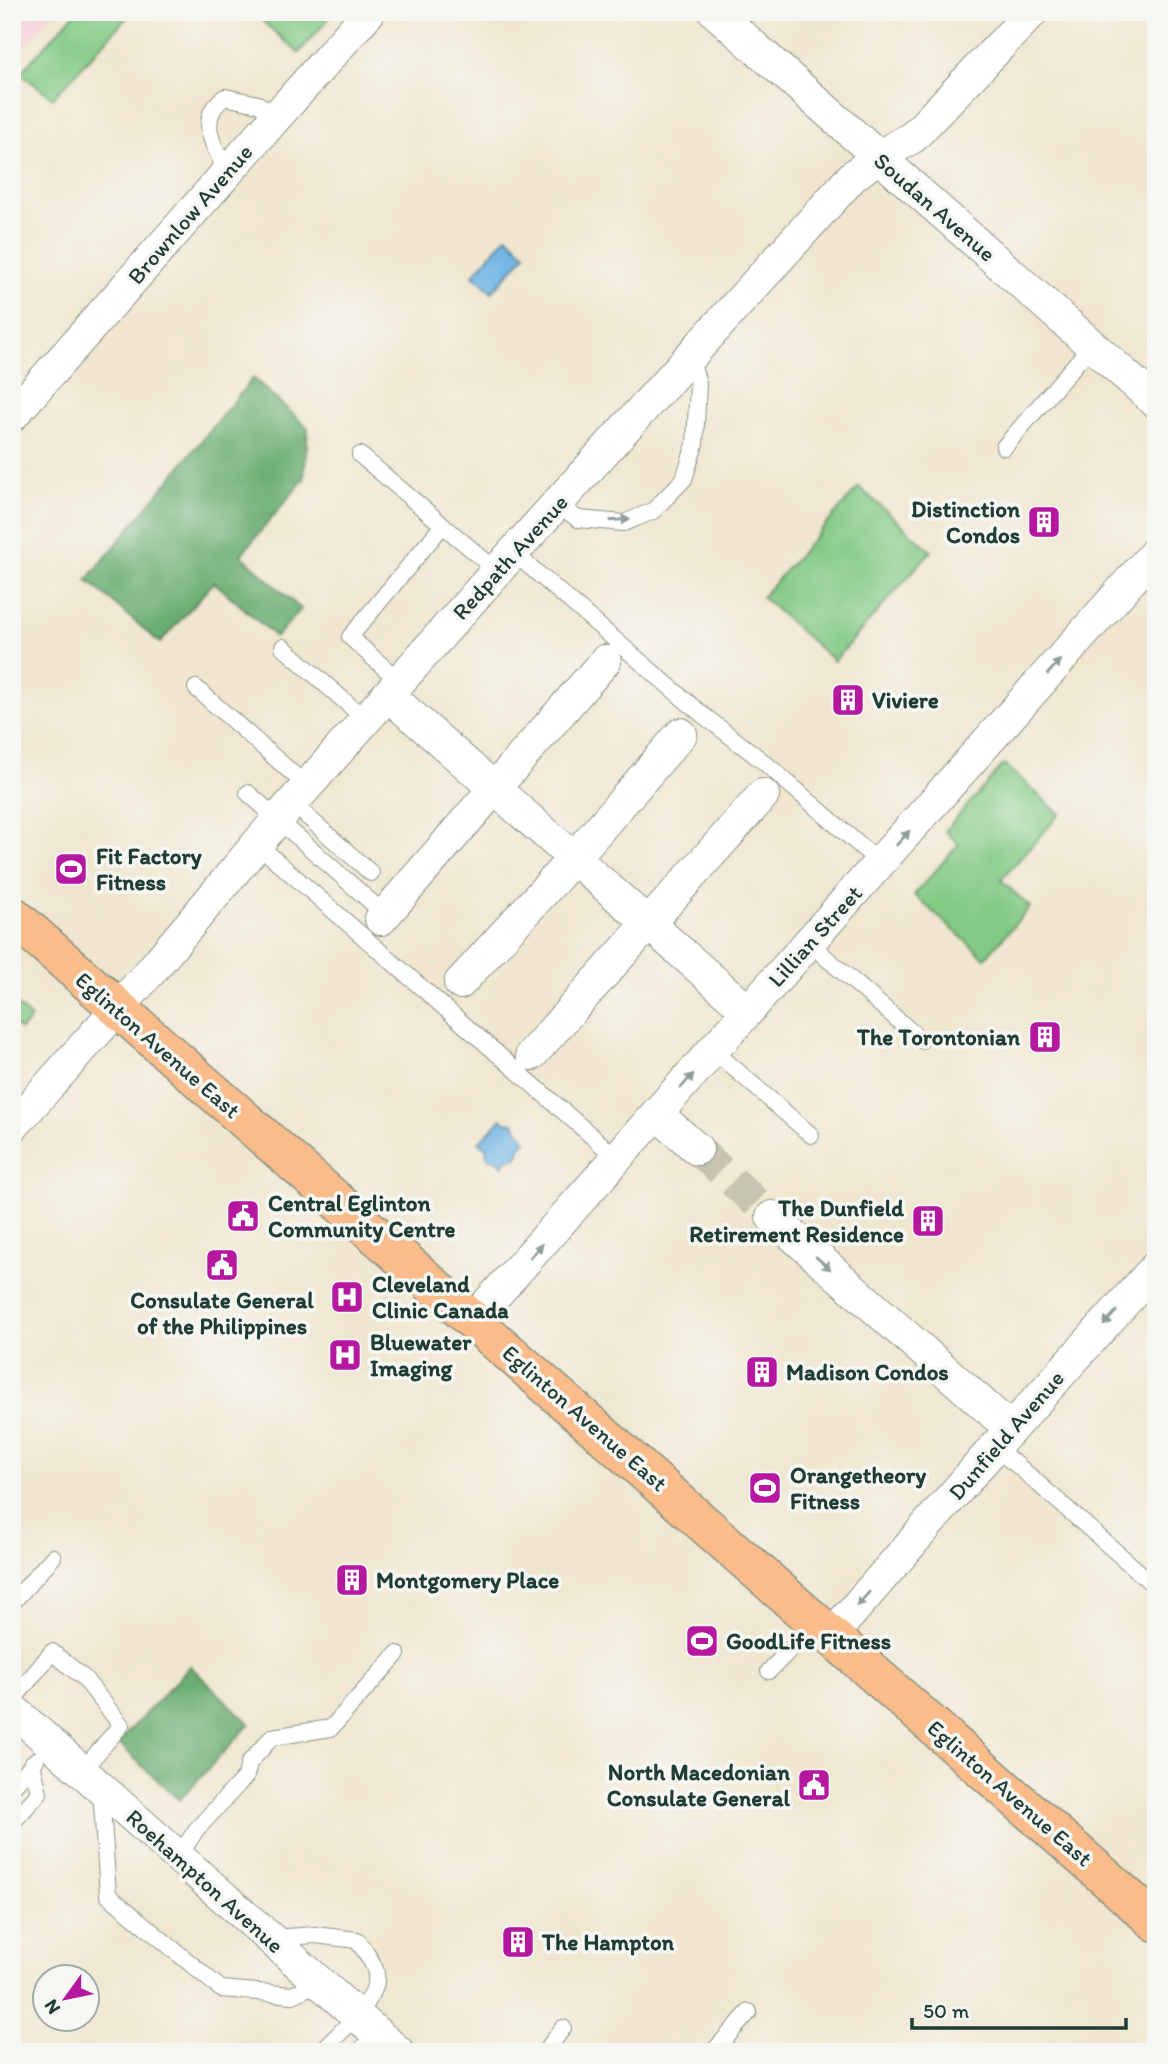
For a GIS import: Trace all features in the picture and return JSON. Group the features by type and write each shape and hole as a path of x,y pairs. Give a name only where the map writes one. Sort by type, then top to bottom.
{"main road":[{"name":"Eglinton Avenue East","path":"12,915 1156,1922"}],"street":[{"name":"Brownlow Avenue","path":"12,416 369,12"},
{"name":"Soudan Avenue","path":"715,12 1156,402"},
{"name":"Redpath Avenue","path":"12,1127 394,688 853,176 878,157 913,137 1032,12"},
{"name":"Lillian Street","path":"473,1320 1156,552"},
{"path":"380,915 495,789 606,661"},
{"path":"394,688 495,789 748,1011"},
{"path":"460,983 574,858 681,734"},
{"path":"532,1054 763,795"},
{"path":"657,1114 697,1149"},
{"path":"772,1217 1002,1439"},
{"name":"Dunfield Avenue","path":"824,1629 1002,1439 1156,1267"},
{"name":"Roehampton Avenue","path":"12,1709 41,1753 91,1779 319,1982 373,2038"}],"lane":[{"path":"228,172 215,151 208,119 216,103 225,97 258,104 277,116"},
{"path":"1004,447 1092,345"},
{"path":"557,504 578,519 624,523 653,511 684,479 695,444 698,383 690,358"},
{"path":"360,455 443,525 506,562 765,763 880,863"},
{"path":"394,688 350,636 443,525"},
{"path":"283,647 366,720"},
{"path":"197,688 293,803 380,915"},
{"path":"248,793 293,803 371,873"},
{"path":"257,844 618,1160"},
{"path":"808,942 921,1040"},
{"path":"713,1050 811,1135"},
{"path":"1002,1439 1017,1465 1156,1587"},
{"path":"12,1603 53,1557"},
{"path":"769,1671 824,1629"},
{"path":"12,1701 52,1652 84,1678 121,1725 91,1779 108,1895 221,1989 293,1994 319,1982"},
{"path":"178,1857 196,1830 246,1776 249,1763 272,1737 331,1728 397,1654"},
{"path":"12,1787 41,1753"},
{"path":"12,1823 39,1793 41,1753"},
{"path":"269,1938 315,1935 357,1940 377,1973 373,2038 321,2052"},
{"path":"713,2052 749,2012"},
{"path":"545,2052 563,2028"}],"shaded area":[{"path":"12,12 54,12 12,62"}],"green space":[{"path":"76,12 132,12 53,98 20,73"},
{"path":"252,12 334,12 299,53"},
{"path":"253,378 308,428 304,479 241,555 301,609 276,637 214,582 160,643 87,580"},
{"path":"859,487 931,551 834,661 762,597"},
{"path":"1004,764 1060,814 1001,880 1030,907 985,958 914,895 959,844 945,831"},
{"path":"12,1001 31,1018 21,1030 12,1023"},
{"path":"190,1666 250,1724 179,1800 118,1743"}],"water":[{"path":"507,236 526,254 492,292 473,275"},
{"path":"502,1118 505,1122 514,1123 526,1141 517,1157 506,1161 503,1166 489,1158 487,1149 479,1142"}],"tunnel":[{"path":"697,1149 772,1217"}],"place":[{"name":"Distinction Condos","path":"1044,522"},
{"name":"Viviere","path":"848,700"},
{"name":"Fit Factory Fitness","path":"71,869"},
{"name":"The Torontonian","path":"1045,1037"},
{"name":"Central Eglinton Community Centre","path":"243,1216"},
{"name":"The Dunfield Retirement Residence","path":"928,1221"},
{"name":"Consulate General of the Philippines","path":"222,1265"},
{"name":"Cleveland Clinic Canada","path":"347,1297"},
{"name":"Bluewater Imaging","path":"345,1355"},
{"name":"Madison Condos","path":"762,1372"},
{"name":"Orangetheory Fitness","path":"765,1488"},
{"name":"Montgomery Place","path":"352,1580"},
{"name":"GoodLife Fitness","path":"702,1641"},
{"name":"North Macedonian Consulate General","path":"814,1785"},
{"name":"The Hampton","path":"518,1942"}]}
